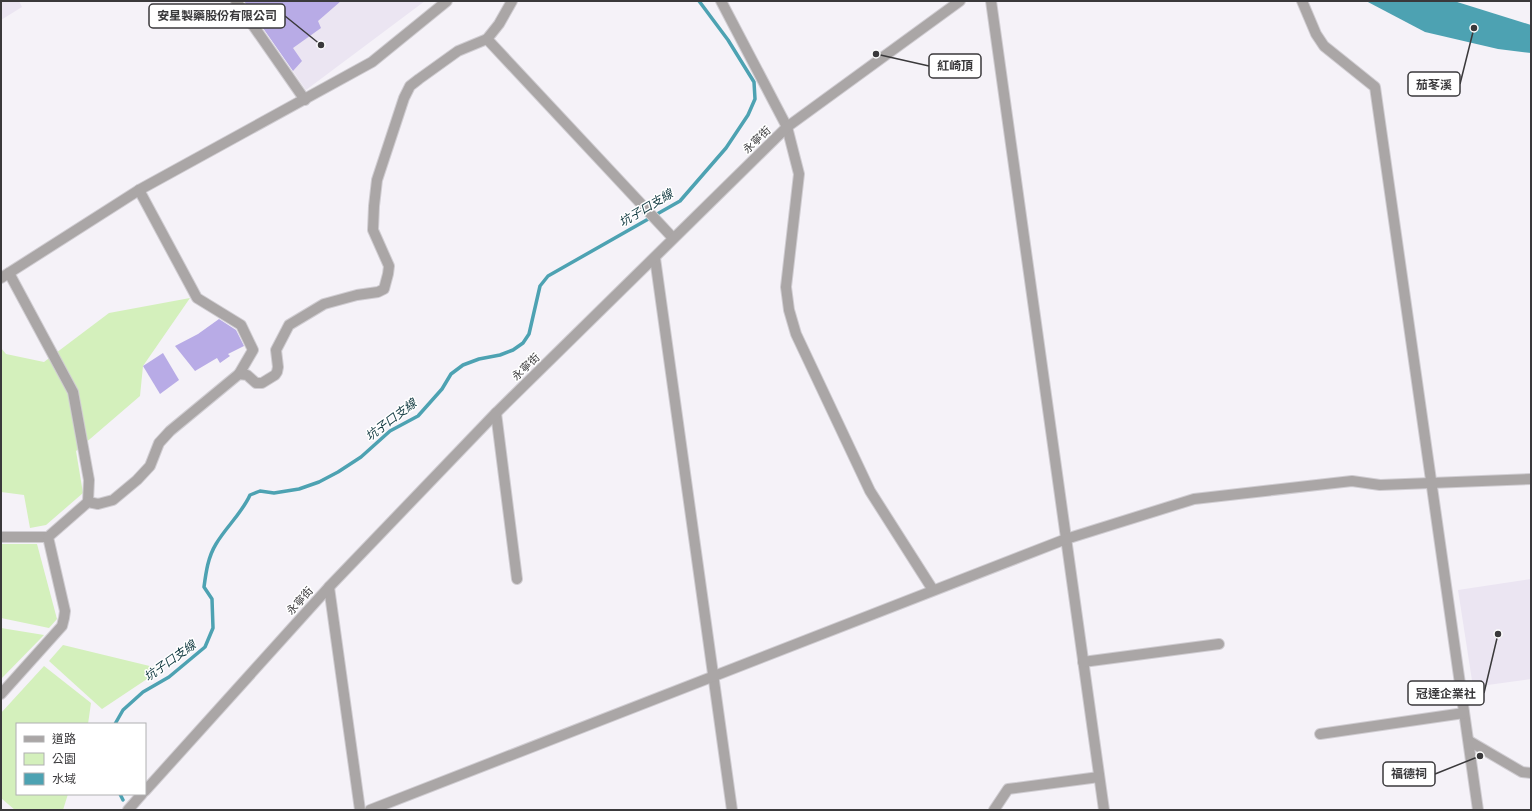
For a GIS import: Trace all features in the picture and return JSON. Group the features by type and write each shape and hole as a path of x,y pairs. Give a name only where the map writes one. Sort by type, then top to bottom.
{"street":[{"path":"236,1 305,100"},
{"path":"1,537 48,537 88,502 89,480 74,392 5,275 139,190 372,62 447,1"},
{"path":"238,374 247,375 256,383 262,383 275,375 278,370 276,350 277,344 289,324 324,304 357,295 378,292 384,289 389,266 372,230 376,186 381,166 404,98 410,86 419,79 458,52 487,39 499,24 512,1"},
{"path":"721,1 787,127 799,174 786,287 789,310 796,334 870,491 933,590"},
{"name":"永寧街","path":"146,790 329,587 496,413 787,127 960,1"},
{"path":"991,1 1104,810"},
{"path":"1302,1 1316,34 1324,46 1375,87 1478,810"},
{"path":"487,39 673,238"},
{"path":"88,502 98,504 112,500 137,480 150,466 159,444 170,431 238,374 253,350 241,325 197,298 139,190"},
{"path":"654,258 732,810"},
{"path":"496,413 517,579"},
{"path":"370,810 1066,539 1194,499 1352,481 1380,485 1531,479"},
{"path":"1,694 62,626 65,611 48,537"},
{"path":"329,587 360,810"},
{"path":"1083,662 1219,644"},
{"path":"1320,734 1464,713"},
{"path":"1469,740 1522,772 1531,773"},
{"path":"994,810 1008,789 1099,777"},
{"path":"128,810 141,795"}],"shaded area":[{"path":"1,1 19,1 22,7 1,20"},
{"path":"245,1 425,1 306,90"},
{"path":"1531,579 1531,679 1473,687 1458,590"}],"green space":[{"path":"190,298 143,366 140,396 76,451 83,493 46,525 30,528 24,495 1,492 1,348 6,354 44,362 109,313"},
{"path":"1,544 37,544 57,619 49,628 1,618"},
{"path":"1,628 44,635 1,679"},
{"path":"63,645 162,669 102,709 49,661"},
{"path":"44,666 91,703 88,723 16,723 16,795 68,795 63,810 15,810 1,798 1,713"}],"water":[{"path":"1366,1 1454,1 1531,25 1531,53 1498,49 1425,32"}],"building":[{"path":"244,1 341,1 318,21 321,28 293,48 302,61 293,71"},
{"path":"219,319 236,330 244,346 228,354 230,356 220,363 217,358 195,371 175,346 198,334"},
{"path":"163,353 179,380 160,394 143,366"}],"waterway":[{"name":"坑子口支線","path":"116,723 123,710 143,692 169,677 205,647 213,628 212,599 204,587 209,559 216,544 243,508 250,495 260,491 274,493 299,489 319,482 338,472 361,457 390,431 418,416 442,389 451,374 463,365 479,359 500,355 513,350 523,343 529,334 540,286 548,276 680,201 726,148 748,115 755,99 754,82 728,40 699,1"},
{"name":"坑子口支線","path":"120,795 123,800"}],"place":[{"name":"茄苳溪","path":"1474,28"},
{"name":"安星製藥股份有限公司","path":"321,45"},
{"name":"紅崎頂","path":"876,54"},
{"name":"冠達企業社","path":"1498,634"},
{"name":"福德祠","path":"1480,756"}]}
